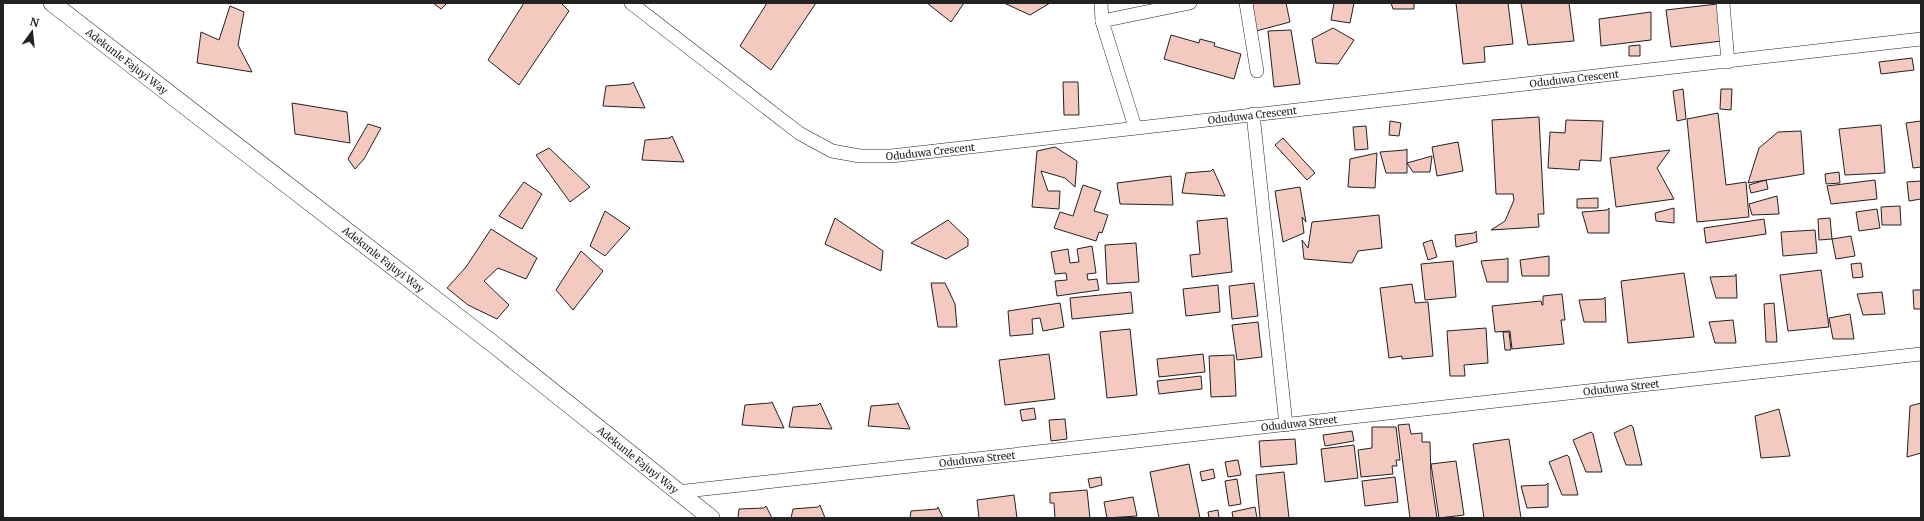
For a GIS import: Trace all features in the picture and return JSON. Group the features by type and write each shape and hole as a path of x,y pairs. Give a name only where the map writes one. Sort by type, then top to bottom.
{"street":[{"name":"Adekunle Fajuyi Way","path":"52,3 497,347 711,518"},
{"name":"Oduduwa Crescent","path":"631,3 799,133 832,151 860,156 891,156 1135,127 1728,62 1921,39"},
{"path":"1101,3 1102,21 1135,127"},
{"path":"1102,21 1190,3"},
{"path":"1246,3 1257,71"},
{"path":"1723,3 1728,62"},
{"path":"1253,114 1286,425"},
{"name":"Oduduwa Street","path":"677,492 1921,354"}],"building":[{"path":"433,3 447,3 441,9"},
{"path":"524,3 561,3 569,11 519,85 488,60"},
{"path":"767,3 816,3 771,70 740,46"},
{"path":"927,3 964,3 951,22"},
{"path":"1004,3 1050,3 1030,15"},
{"path":"1251,3 1286,3 1290,22 1256,31"},
{"path":"1334,3 1354,3 1350,23 1331,20"},
{"path":"1391,3 1414,3 1414,9 1393,9"},
{"path":"1456,3 1508,3 1513,44 1484,47 1485,62 1463,64"},
{"path":"1521,3 1569,3 1574,41 1528,45"},
{"path":"1717,4 1722,41 1671,47 1666,10"},
{"path":"230,6 244,12 238,45 252,72 197,63 201,32 219,40"},
{"path":"1651,12 1651,40 1601,46 1599,19"},
{"path":"1333,28 1354,40 1338,64 1316,63 1312,39"},
{"path":"1291,30 1300,84 1274,87 1268,31"},
{"path":"1171,35 1199,43 1200,39 1215,43 1214,46 1241,54 1234,79 1164,59"},
{"path":"1640,45 1640,56 1629,56 1629,46"},
{"path":"1912,58 1914,70 1881,74 1879,62"},
{"path":"633,82 645,108 603,106 606,86 631,84"},
{"path":"1063,82 1078,82 1079,115 1064,115"},
{"path":"1683,89 1686,119 1677,121 1673,91"},
{"path":"1721,89 1732,89 1731,110 1720,109"},
{"path":"292,103 347,112 350,143 295,134"},
{"path":"1718,113 1726,185 1746,182 1749,217 1697,222 1687,119"},
{"path":"1539,117 1544,214 1538,214 1539,227 1491,230 1505,221 1514,200 1513,194 1496,194 1492,120"},
{"path":"1566,120 1603,121 1601,161 1580,160 1579,170 1548,168 1550,132 1565,133"},
{"path":"1390,121 1401,123 1399,136 1389,135"},
{"path":"1921,121 1921,167 1913,168 1906,123"},
{"path":"368,124 381,128 364,159 355,169 348,159"},
{"path":"1881,125 1885,173 1845,175 1839,129"},
{"path":"1366,126 1368,149 1355,150 1353,127"},
{"path":"1801,131 1804,174 1748,183 1759,148 1778,132"},
{"path":"672,136 684,162 642,160 645,140 670,138"},
{"path":"1283,138 1315,173 1307,180 1275,145"},
{"path":"1458,142 1463,171 1437,176 1432,147"},
{"path":"1055,147 1077,161 1075,187 1065,178 1041,171 1048,191 1060,191 1059,209 1032,207 1037,151"},
{"path":"549,148 590,187 570,202 536,155"},
{"path":"1407,149 1407,173 1386,173 1380,152"},
{"path":"1670,150 1657,168 1674,199 1616,207 1610,158"},
{"path":"1377,153 1375,188 1348,187 1350,159"},
{"path":"1432,156 1430,172 1413,172 1407,163"},
{"path":"1213,169 1225,196 1182,193 1186,173 1211,171"},
{"path":"1839,172 1840,183 1826,184 1825,174"},
{"path":"1171,176 1173,205 1120,204 1117,183"},
{"path":"1766,180 1768,189 1751,193 1749,185"},
{"path":"1875,180 1877,199 1831,204 1827,186"},
{"path":"1921,181 1921,199 1909,201 1907,182"},
{"path":"524,182 542,194 522,229 499,216"},
{"path":"1083,185 1101,191 1094,211 1108,215 1102,233 1099,232 1096,241 1054,228 1060,212 1073,216"},
{"path":"1300,187 1306,222 1302,217 1304,233 1283,242 1275,191"},
{"path":"1777,196 1779,214 1752,215 1749,204"},
{"path":"1598,198 1598,208 1577,208 1577,199"},
{"path":"1900,206 1901,225 1882,225 1881,207"},
{"path":"1609,208 1609,233 1588,233 1582,212 1607,210"},
{"path":"1674,208 1674,223 1656,221 1655,213"},
{"path":"1877,209 1880,228 1859,231 1856,212"},
{"path":"605,211 630,228 605,256 590,246"},
{"path":"1379,215 1382,248 1358,251 1352,263 1304,259 1302,240 1308,248 1312,222"},
{"path":"835,218 883,251 881,271 825,244"},
{"path":"1227,218 1232,272 1192,277 1190,255 1200,254 1197,221"},
{"path":"1830,218 1832,239 1819,240 1818,219"},
{"path":"1764,219 1766,234 1706,243 1704,228"},
{"path":"948,220 968,239 968,246 946,259 911,243"},
{"path":"491,229 537,258 526,279 498,268 484,281 509,305 497,319 468,305 447,288 466,267"},
{"path":"1815,230 1817,253 1783,256 1781,232"},
{"path":"1476,231 1477,242 1456,247 1455,235 1474,233"},
{"path":"1851,236 1855,256 1836,259 1832,239"},
{"path":"1432,240 1437,257 1428,260 1423,243"},
{"path":"1136,243 1139,282 1107,284 1105,245"},
{"path":"1092,246 1096,273 1087,274 1088,280 1097,279 1099,290 1057,296 1055,281 1067,280 1066,273 1055,274 1051,252 1068,249 1070,263 1079,262 1077,249"},
{"path":"581,251 603,271 573,310 556,290"},
{"path":"1549,256 1549,276 1522,276 1520,260"},
{"path":"1508,258 1508,282 1487,282 1481,261"},
{"path":"1453,261 1456,297 1425,300 1421,264"},
{"path":"1861,263 1863,277 1853,278 1851,264"},
{"path":"1821,270 1829,327 1788,331 1780,275"},
{"path":"1684,273 1694,337 1628,343 1621,281"},
{"path":"1736,274 1737,298 1716,298 1710,277 1735,276"},
{"path":"931,283 945,283 955,304 957,327 938,327"},
{"path":"1254,283 1258,316 1232,319 1229,286"},
{"path":"1412,284 1415,303 1428,302 1433,356 1402,359 1402,356 1389,358 1380,288"},
{"path":"1218,285 1220,312 1186,316 1183,289"},
{"path":"1913,290 1921,290 1921,309 1914,309"},
{"path":"1131,292 1133,313 1072,319 1070,298"},
{"path":"1882,292 1885,314 1863,315 1857,294"},
{"path":"1562,294 1565,320 1561,320 1564,344 1512,349 1510,331 1495,332 1492,306 1541,301 1543,305 1543,296"},
{"path":"1605,297 1606,322 1584,322 1579,300 1603,299"},
{"path":"1060,303 1064,327 1043,331 1040,318 1032,319 1033,334 1010,336 1008,311"},
{"path":"1774,303 1777,342 1766,342 1764,304"},
{"path":"1850,314 1854,339 1833,339 1829,318"},
{"path":"1733,320 1736,343 1715,343 1709,322"},
{"path":"1258,322 1262,357 1237,360 1232,325"},
{"path":"1486,328 1488,363 1464,365 1465,376 1450,376 1447,331"},
{"path":"1130,329 1137,395 1107,398 1100,332"},
{"path":"1503,332 1509,332 1511,350 1505,350"},
{"path":"1049,354 1055,399 1005,405 999,360"},
{"path":"1203,354 1205,372 1159,377 1157,359"},
{"path":"1234,355 1236,396 1211,397 1209,356"},
{"path":"1201,376 1202,389 1159,394 1157,381"},
{"path":"772,402 784,428 742,425 745,405"},
{"path":"820,403 832,429 789,427 793,407 818,405"},
{"path":"898,403 910,429 868,426 871,406"},
{"path":"1921,403 1921,453 1907,457 1910,406"},
{"path":"1034,408 1036,419 1022,421 1020,410"},
{"path":"1779,409 1790,456 1761,458 1755,416"},
{"path":"1065,419 1067,439 1051,441 1049,420"},
{"path":"1409,424 1411,434 1422,433 1422,442 1430,442 1431,478 1437,518 1410,518 1398,425"},
{"path":"1631,425 1633,427 1642,465 1626,465 1614,433"},
{"path":"1372,427 1396,427 1400,460 1396,460 1397,466 1392,466 1393,474 1361,477 1358,450 1372,448"},
{"path":"1352,431 1354,441 1325,446 1323,435"},
{"path":"1591,432 1593,434 1602,472 1586,472 1573,440"},
{"path":"1295,439 1297,464 1261,467 1259,441"},
{"path":"1509,439 1521,518 1484,518 1473,444"},
{"path":"1354,445 1358,478 1325,482 1321,449"},
{"path":"1567,455 1569,457 1578,495 1562,495 1549,462"},
{"path":"1238,460 1241,475 1228,477 1225,462"},
{"path":"1456,461 1464,515 1439,518 1431,464"},
{"path":"1189,464 1200,518 1159,518 1150,472"},
{"path":"1213,469 1215,478 1202,481 1200,472"},
{"path":"1284,472 1289,518 1260,518 1256,475"},
{"path":"1101,477 1102,485 1090,488 1088,479"},
{"path":"1395,477 1398,502 1365,506 1362,481"},
{"path":"1237,479 1241,504 1229,506 1225,481"},
{"path":"1548,483 1548,507 1527,508 1521,486 1546,485"},
{"path":"1087,490 1090,518 1055,518 1054,503 1050,503 1050,493"},
{"path":"1014,495 1017,518 979,518 977,500"},
{"path":"1133,497 1137,516 1107,518 1104,502"},
{"path":"820,505 825,518 791,518 793,509 818,507"},
{"path":"766,506 772,518 738,518 739,509 764,508"},
{"path":"938,507 943,518 910,518 911,511 937,509"},
{"path":"1255,507 1257,518 1233,518 1232,512"},
{"path":"1218,510 1219,518 1209,518 1208,512"}]}
